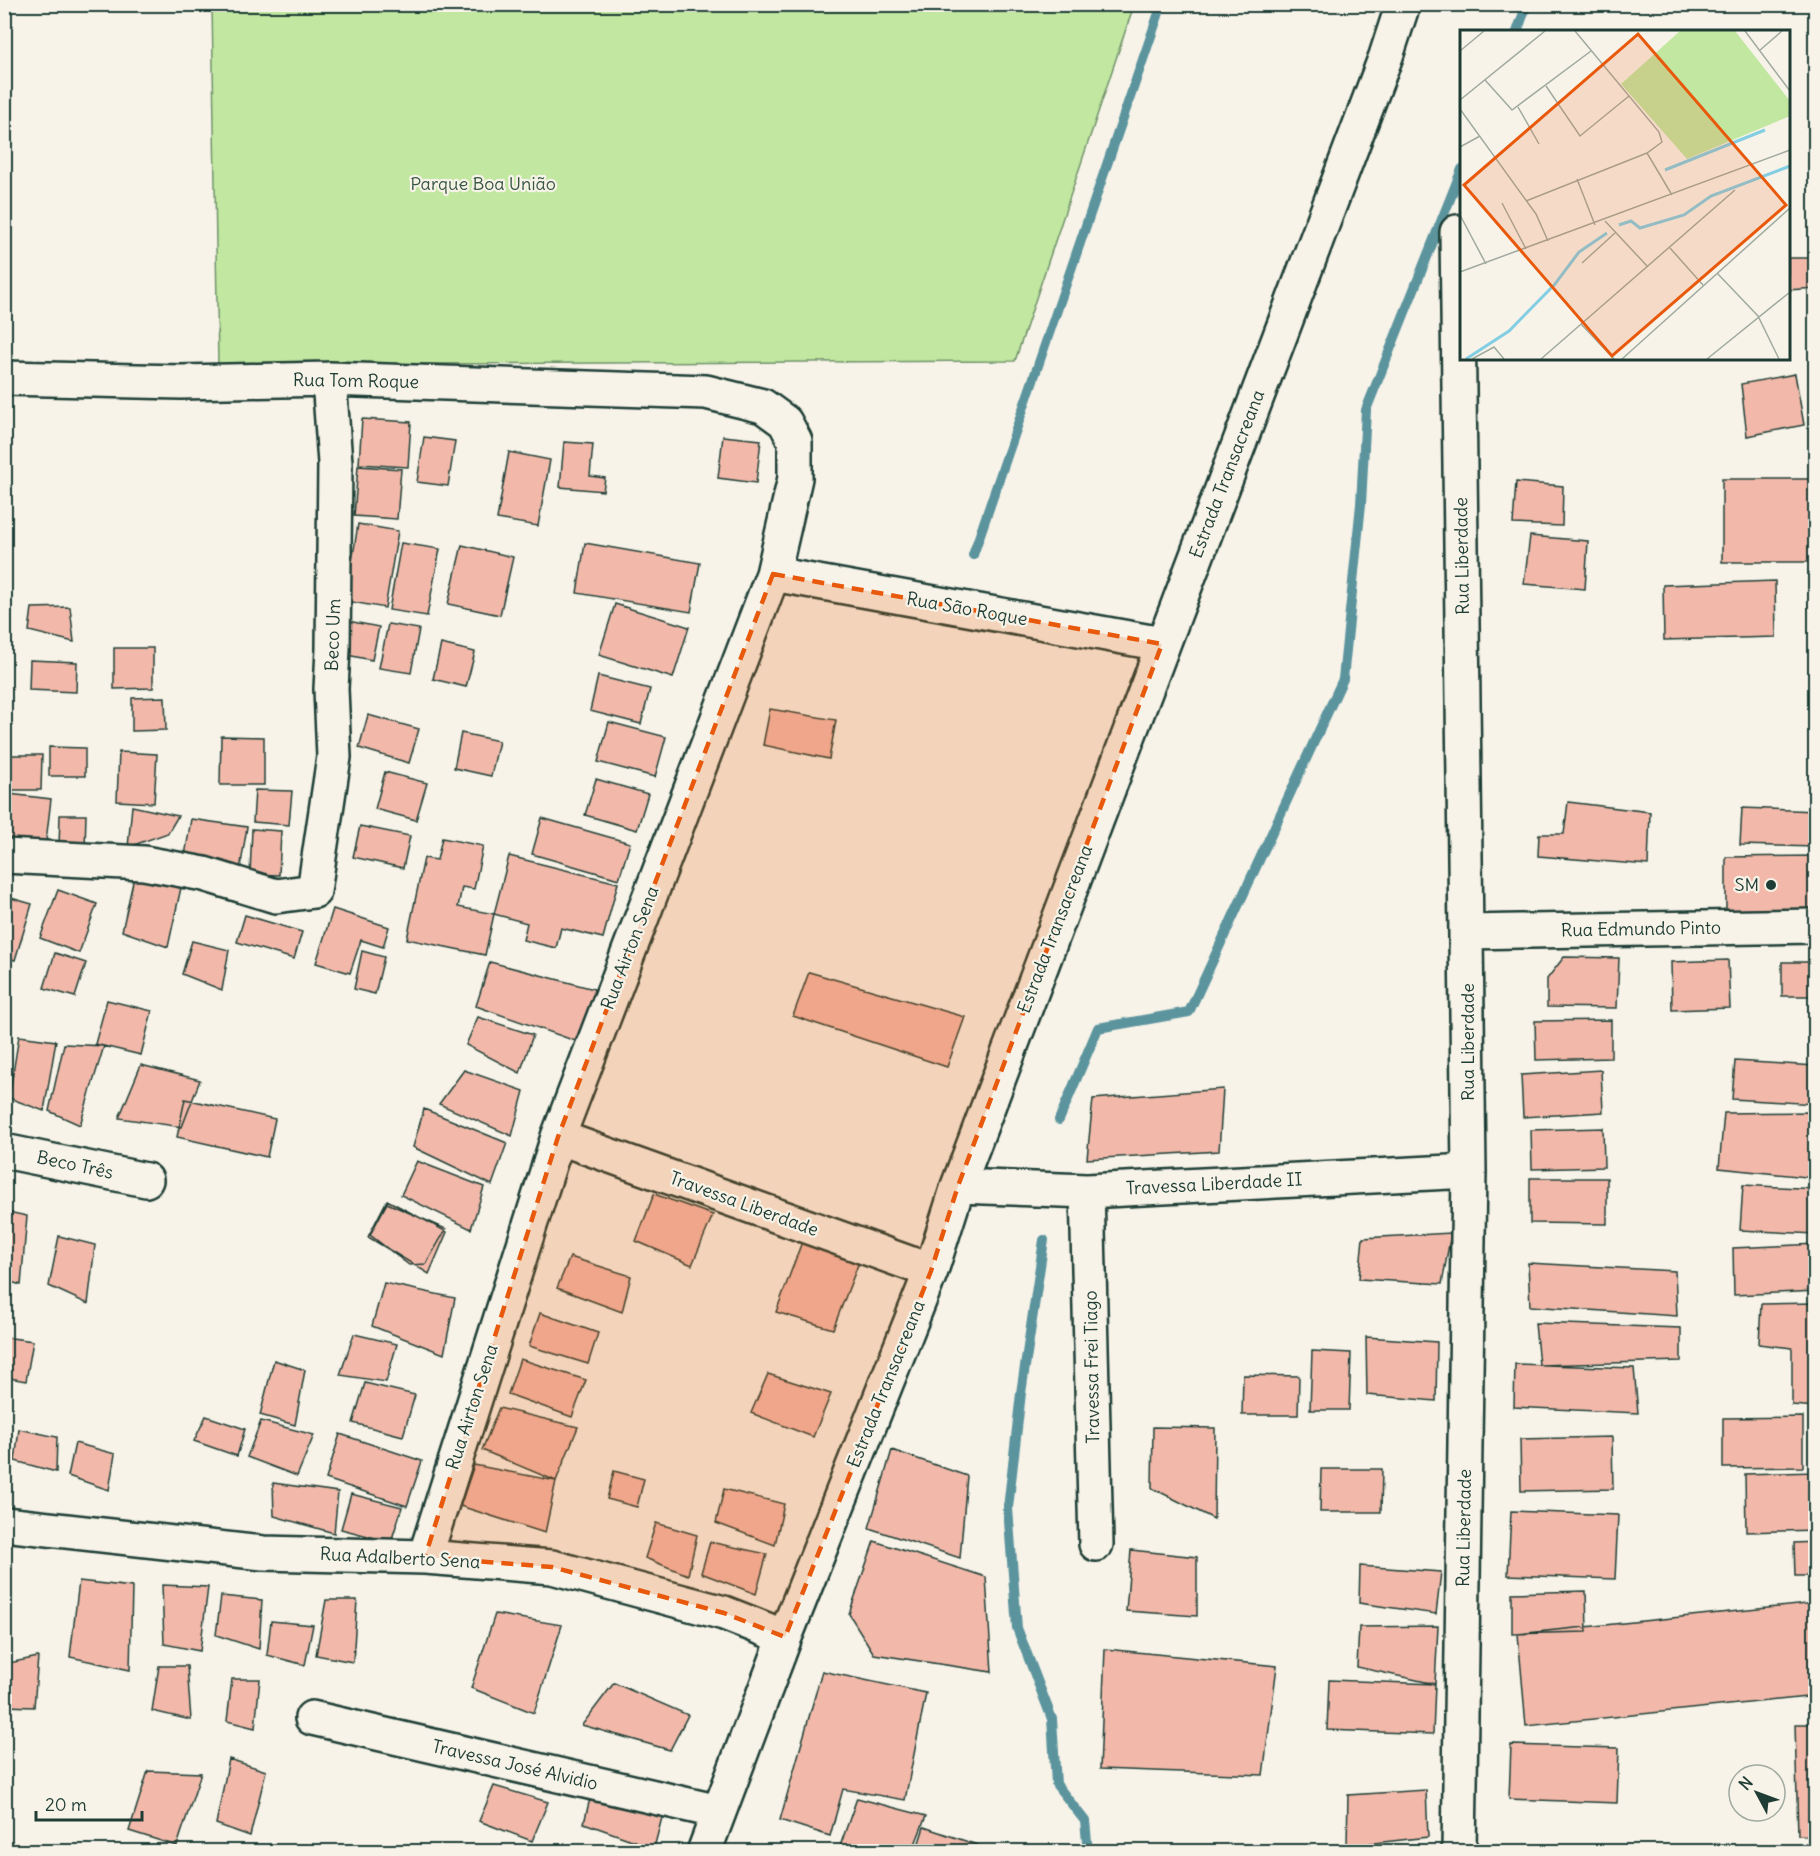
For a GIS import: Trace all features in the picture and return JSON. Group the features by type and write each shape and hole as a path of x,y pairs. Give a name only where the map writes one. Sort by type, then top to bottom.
{"street":[{"name":"Estrada Transacreana","path":"704,1851 785,1637 931,1270 958,1186 1386,56 1403,4"},
{"name":"Rua Liberdade","path":"1457,232 1469,1171 1459,1851"},
{"name":"Rua Tom Roque","path":"4,378 181,382 329,379 706,392"},
{"name":"Beco Um","path":"4,856 144,863 204,874 276,896 314,891 333,758 331,689 335,463 329,379"},
{"name":"Rua Airton Sena","path":"425,1557 558,1137 773,574 795,478 795,441 785,422 764,406 706,392"},
{"name":"Rua São Roque","path":"773,574 1162,644"},
{"name":"Rua Edmundo Pinto","path":"1467,932 1815,926"},
{"name":"Travessa Liberdade","path":"558,1137 931,1270"},
{"name":"Beco Três","path":"4,1150 146,1180"},
{"name":"Travessa Liberdade II","path":"958,1186 1087,1191 1469,1171"},
{"name":"Travessa Frei Tiago","path":"1087,1191 1096,1544"},
{"name":"Rua Adalberto Sena","path":"4,1524 263,1553 425,1557 552,1567 724,1613 785,1637"},
{"name":"Travessa José Alvidio","path":"312,1718 719,1812"}],"highlighted area":[{"path":"773,574 1162,644 958,1186 931,1271 785,1637 724,1613 552,1567 425,1557 558,1137"}],"green space":[{"name":"Parque Boa União","path":"212,5 1134,5 1015,361 218,365"}],"building":[{"path":"1790,258 1816,258 1816,288 1790,290"},
{"path":"1795,374 1804,425 1747,436 1741,384"},
{"path":"362,419 411,422 408,467 359,464"},
{"path":"723,436 761,440 756,483 718,478"},
{"path":"424,437 455,441 448,486 417,482"},
{"path":"564,442 593,444 590,476 605,478 603,491 560,487"},
{"path":"509,452 550,460 538,526 497,519"},
{"path":"358,466 401,469 397,519 354,516"},
{"path":"1722,479 1813,479 1812,562 1722,562"},
{"path":"1516,482 1563,486 1562,526 1513,524"},
{"path":"358,524 398,531 385,608 346,601"},
{"path":"1530,536 1588,541 1585,589 1524,584"},
{"path":"401,543 440,549 427,616 389,610"},
{"path":"585,543 700,563 691,612 577,593"},
{"path":"462,545 513,557 500,615 448,604"},
{"path":"1775,581 1776,637 1664,640 1663,585"},
{"path":"615,604 689,627 673,678 599,655"},
{"path":"70,607 74,642 29,631 32,608"},
{"path":"348,621 379,627 372,660 342,654"},
{"path":"388,624 419,629 411,673 379,668"},
{"path":"441,644 475,652 466,687 433,679"},
{"path":"114,648 153,648 153,688 114,689"},
{"path":"30,660 77,662 76,692 29,690"},
{"path":"598,676 650,689 641,724 590,711"},
{"path":"165,697 166,730 132,731 132,698"},
{"path":"770,709 836,720 829,759 763,745"},
{"path":"368,715 419,729 409,763 359,748"},
{"path":"609,722 666,737 655,777 598,762"},
{"path":"461,733 499,741 491,776 454,768"},
{"path":"221,736 264,737 264,785 220,785"},
{"path":"49,747 85,748 85,776 49,776"},
{"path":"119,752 157,754 154,803 117,801"},
{"path":"6,755 42,755 41,790 5,790"},
{"path":"385,772 427,783 416,820 375,809"},
{"path":"596,779 648,794 637,830 585,815"},
{"path":"255,790 292,791 289,825 253,822"},
{"path":"9,794 51,799 45,850 4,846"},
{"path":"1568,802 1650,812 1648,865 1538,856 1539,834 1564,834"},
{"path":"132,806 178,816 168,833 128,847"},
{"path":"1742,808 1816,811 1816,847 1740,845"},
{"path":"60,815 86,815 85,848 59,847"},
{"path":"542,818 630,843 619,879 532,854"},
{"path":"191,819 247,827 240,870 184,862"},
{"path":"360,826 410,836 403,868 353,857"},
{"path":"252,829 281,831 279,875 250,874"},
{"path":"442,838 483,846 474,889 462,887 458,907 494,914 485,955 407,939 424,858 437,860"},
{"path":"509,856 618,883 603,938 561,928 556,948 523,940 527,923 494,914"},
{"name":"SM","path":"1816,856 1816,912 1726,913 1726,857"},
{"path":"137,864 184,874 168,947 122,931"},
{"path":"58,890 97,904 79,953 40,938"},
{"path":"4,896 32,904 15,960 4,957"},
{"path":"333,909 389,927 383,947 361,940 350,973 316,963"},
{"path":"245,915 302,932 294,959 237,942"},
{"path":"192,941 229,950 222,990 182,974"},
{"path":"362,951 384,957 375,994 354,989"},
{"path":"55,953 86,963 75,997 44,988"},
{"path":"1564,957 1619,958 1617,1008 1547,1007 1547,979"},
{"path":"1728,960 1730,1008 1672,1010 1671,962"},
{"path":"490,962 594,989 584,1044 476,1006"},
{"path":"1782,962 1816,962 1816,996 1782,996"},
{"path":"809,972 965,1017 947,1067 793,1016"},
{"path":"107,1000 152,1011 141,1055 95,1044"},
{"path":"478,1017 533,1035 520,1073 466,1045"},
{"path":"1611,1020 1611,1058 1536,1060 1535,1021"},
{"path":"19,1036 56,1041 44,1111 9,1098"},
{"path":"64,1044 104,1046 80,1125 49,1111"},
{"path":"1735,1061 1816,1066 1816,1104 1732,1099"},
{"path":"141,1065 200,1080 182,1127 119,1118"},
{"path":"464,1070 524,1091 512,1136 439,1104"},
{"path":"1601,1070 1603,1112 1523,1117 1521,1075"},
{"path":"1223,1089 1219,1151 1087,1159 1093,1099"},
{"path":"185,1099 275,1119 267,1157 177,1137"},
{"path":"424,1109 507,1143 492,1185 413,1147"},
{"path":"1816,1112 1816,1178 1719,1168 1724,1113"},
{"path":"1603,1128 1604,1167 1532,1169 1531,1130"},
{"path":"417,1161 484,1187 471,1229 401,1195"},
{"path":"1530,1178 1607,1178 1607,1224 1530,1223"},
{"path":"1743,1185 1816,1189 1816,1234 1740,1230"},
{"path":"654,1194 713,1215 692,1265 636,1241"},
{"path":"387,1200 447,1232 429,1274 368,1237"},
{"path":"387,1203 446,1229 426,1264 409,1265 370,1235"},
{"path":"4,1211 27,1216 21,1285 4,1280"},
{"path":"1451,1233 1442,1284 1359,1279 1363,1238"},
{"path":"59,1236 95,1245 88,1304 49,1286"},
{"path":"803,1239 861,1257 833,1329 776,1312"},
{"path":"1816,1244 1816,1291 1734,1295 1733,1248"},
{"path":"570,1257 631,1276 622,1312 557,1288"},
{"path":"1528,1263 1675,1271 1677,1316 1530,1306"},
{"path":"384,1283 455,1298 444,1354 372,1326"},
{"path":"1816,1303 1816,1407 1792,1405 1792,1348 1759,1344 1761,1304"},
{"path":"540,1313 598,1333 588,1364 529,1346"},
{"path":"1535,1323 1681,1328 1681,1361 1539,1365"},
{"path":"354,1334 397,1344 386,1382 340,1375"},
{"path":"4,1337 33,1341 26,1381 4,1377"},
{"path":"1366,1337 1437,1342 1436,1401 1367,1395"},
{"path":"1312,1351 1351,1353 1349,1410 1310,1410"},
{"path":"520,1359 586,1380 572,1417 508,1394"},
{"path":"274,1360 305,1370 295,1425 260,1415"},
{"path":"1515,1364 1634,1368 1638,1413 1514,1407"},
{"path":"768,1374 831,1394 813,1437 751,1413"},
{"path":"1243,1375 1299,1376 1298,1415 1242,1415"},
{"path":"365,1383 415,1395 403,1436 353,1423"},
{"path":"499,1408 578,1427 556,1481 482,1450"},
{"path":"206,1416 245,1429 237,1456 194,1441"},
{"path":"1803,1417 1803,1467 1723,1468 1723,1418"},
{"path":"261,1421 314,1435 297,1476 247,1457"},
{"path":"1153,1427 1215,1428 1214,1519 1152,1488"},
{"path":"19,1429 57,1437 56,1472 15,1461"},
{"path":"340,1434 422,1461 407,1506 326,1479"},
{"path":"1612,1437 1613,1489 1521,1491 1520,1439"},
{"path":"75,1443 115,1454 109,1490 68,1476"},
{"path":"892,1450 967,1476 960,1558 869,1528"},
{"path":"474,1465 556,1481 545,1533 460,1506"},
{"path":"1321,1469 1382,1469 1381,1512 1320,1512"},
{"path":"614,1471 644,1479 637,1507 607,1499"},
{"path":"1816,1472 1816,1530 1746,1532 1745,1474"},
{"path":"273,1483 338,1492 334,1533 274,1516"},
{"path":"724,1489 784,1504 775,1545 716,1523"},
{"path":"351,1494 402,1507 391,1542 341,1529"},
{"path":"1511,1511 1618,1515 1615,1579 1508,1575"},
{"path":"656,1523 697,1535 688,1575 645,1558"},
{"path":"874,1541 986,1577 992,1672 874,1654 849,1614"},
{"path":"710,1542 767,1554 756,1594 701,1573"},
{"path":"1816,1542 1816,1576 1795,1576 1794,1543"},
{"path":"1131,1550 1197,1557 1197,1616 1126,1611"},
{"path":"1360,1566 1441,1572 1436,1614 1359,1603"},
{"path":"79,1581 132,1587 130,1670 70,1657"},
{"path":"162,1585 208,1587 200,1651 164,1644"},
{"path":"1586,1591 1587,1632 1512,1634 1512,1593"},
{"path":"221,1596 262,1600 259,1649 216,1635"},
{"path":"326,1600 357,1600 353,1662 316,1655"},
{"path":"1816,1603 1816,1696 1526,1726 1518,1634"},
{"path":"495,1614 562,1625 534,1713 471,1688"},
{"path":"271,1621 313,1625 305,1665 267,1655"},
{"path":"1438,1626 1435,1684 1357,1667 1359,1627"},
{"path":"1105,1649 1277,1666 1263,1775 1100,1769"},
{"path":"38,1657 34,1707 4,1706 4,1664"},
{"path":"159,1666 187,1666 191,1720 152,1711"},
{"path":"822,1671 926,1693 905,1800 843,1789 830,1836 780,1820"},
{"path":"232,1679 260,1679 255,1728 227,1721"},
{"path":"1329,1680 1435,1684 1433,1734 1327,1730"},
{"path":"614,1683 688,1715 670,1750 582,1725"},
{"path":"1795,1724 1816,1724 1816,1836 1798,1835"},
{"path":"1511,1745 1619,1748 1617,1803 1509,1799"},
{"path":"229,1759 266,1771 250,1836 216,1824"},
{"path":"148,1771 201,1773 177,1846 129,1831"},
{"path":"494,1786 548,1802 532,1841 479,1821"},
{"path":"593,1786 664,1810 654,1848 584,1823"},
{"path":"1426,1790 1428,1837 1347,1846 1348,1795"},
{"path":"857,1798 926,1816 912,1852 838,1852"},
{"path":"924,1827 998,1852 916,1852"}],"waterway":[{"path":"973,555 1162,4"},
{"path":"1518,30 1527,4"},
{"path":"1059,1120 1098,1028 1189,1012 1343,679 1361,504 1366,410 1460,174"},
{"path":"1044,1240 1021,1393 1008,1508 1017,1628 1052,1719 1056,1784 1085,1821 1088,1852"}],"place":[{"name":"SM","path":"1771,885"}]}
